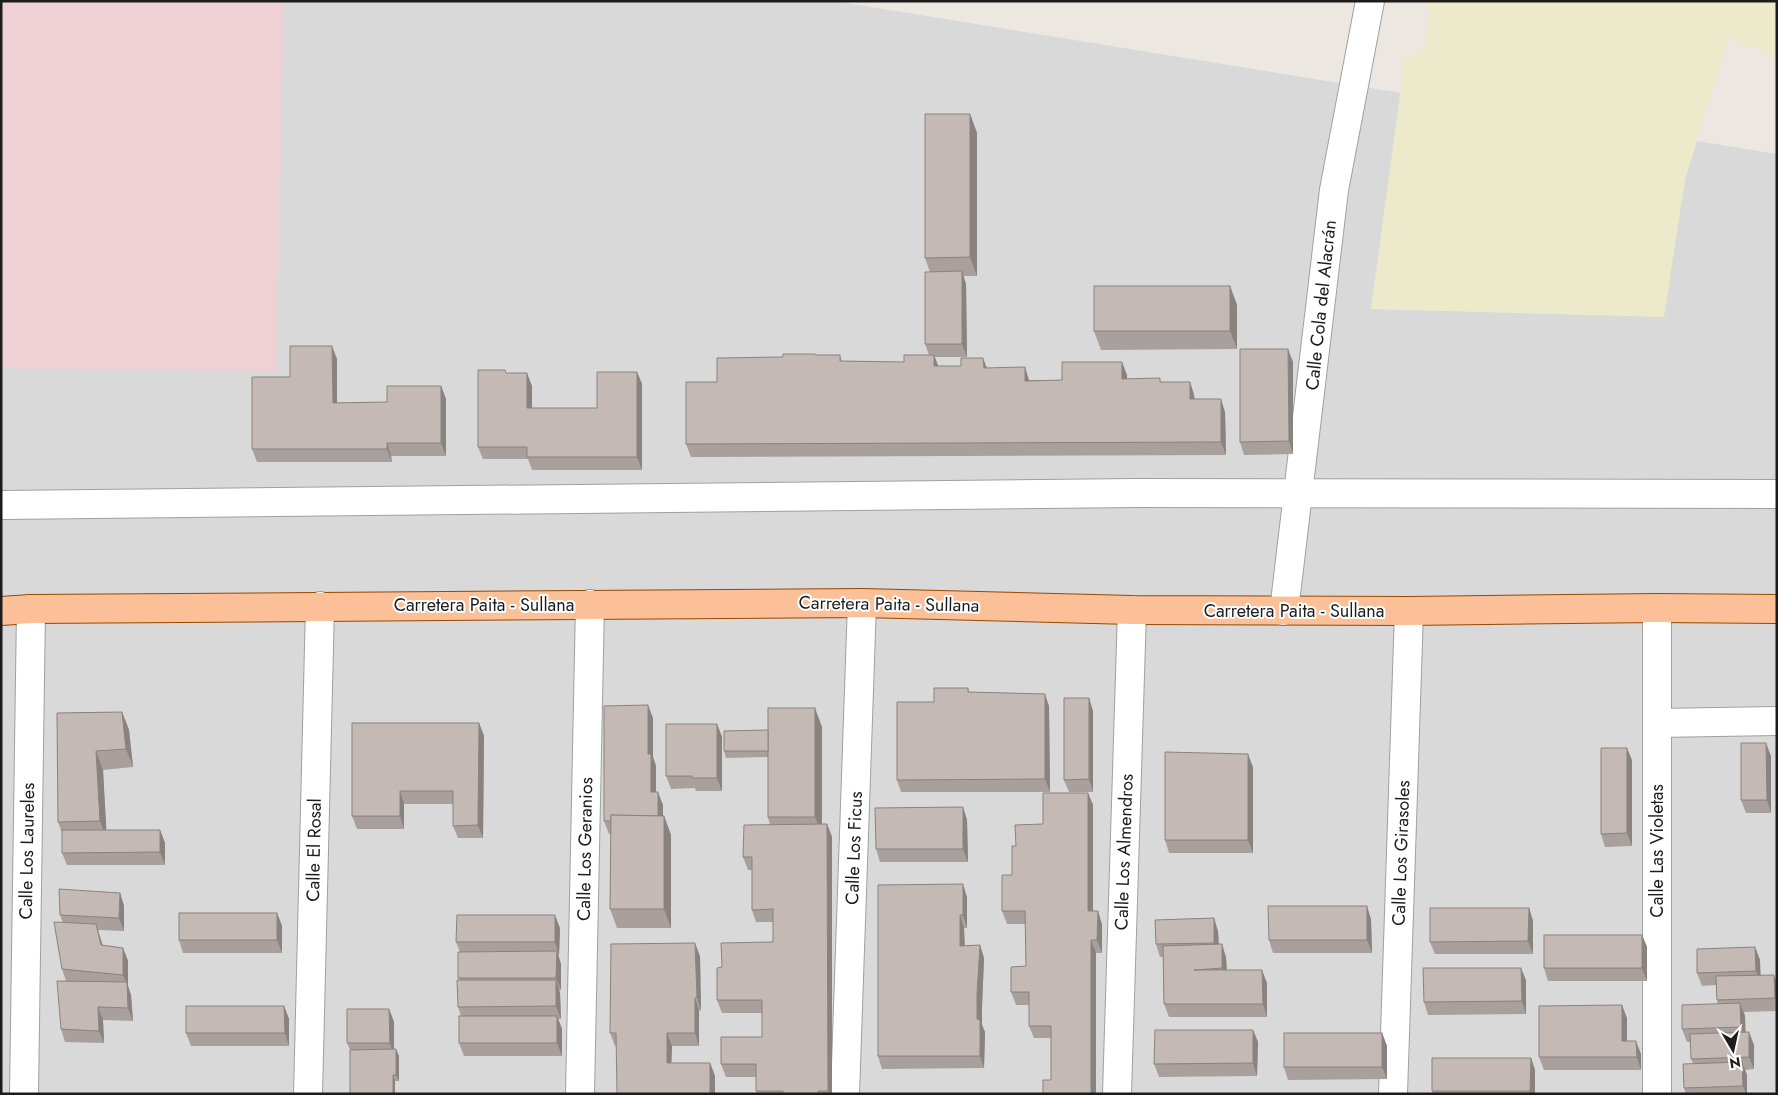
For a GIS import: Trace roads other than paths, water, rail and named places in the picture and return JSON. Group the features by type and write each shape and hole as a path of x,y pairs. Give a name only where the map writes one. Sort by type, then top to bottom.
{"main road":[{"name":"Carretera Paita - Sullana","path":"1,611 31,609 320,606 862,603 1132,610 1777,609"}],"street":[{"name":"Calle Cola del Alacrán","path":"1284,610 1334,190 1370,1"},
{"path":"1,505 1136,493 1777,494"},
{"name":"Calle Los Ficus","path":"845,1094 862,603"},
{"name":"Calle Los Geranios","path":"580,1094 590,604"},
{"name":"Calle El Rosal","path":"308,1094 320,606"},
{"name":"Calle Las Violetas","path":"1657,608 1657,1094"},
{"name":"Calle Los Laureles","path":"24,1094 31,609"},
{"name":"Calle Los Almendros","path":"1117,1094 1132,610"},
{"name":"Calle Los Girasoles","path":"1393,1094 1409,611"},
{"path":"1658,722 1777,721"}]}
